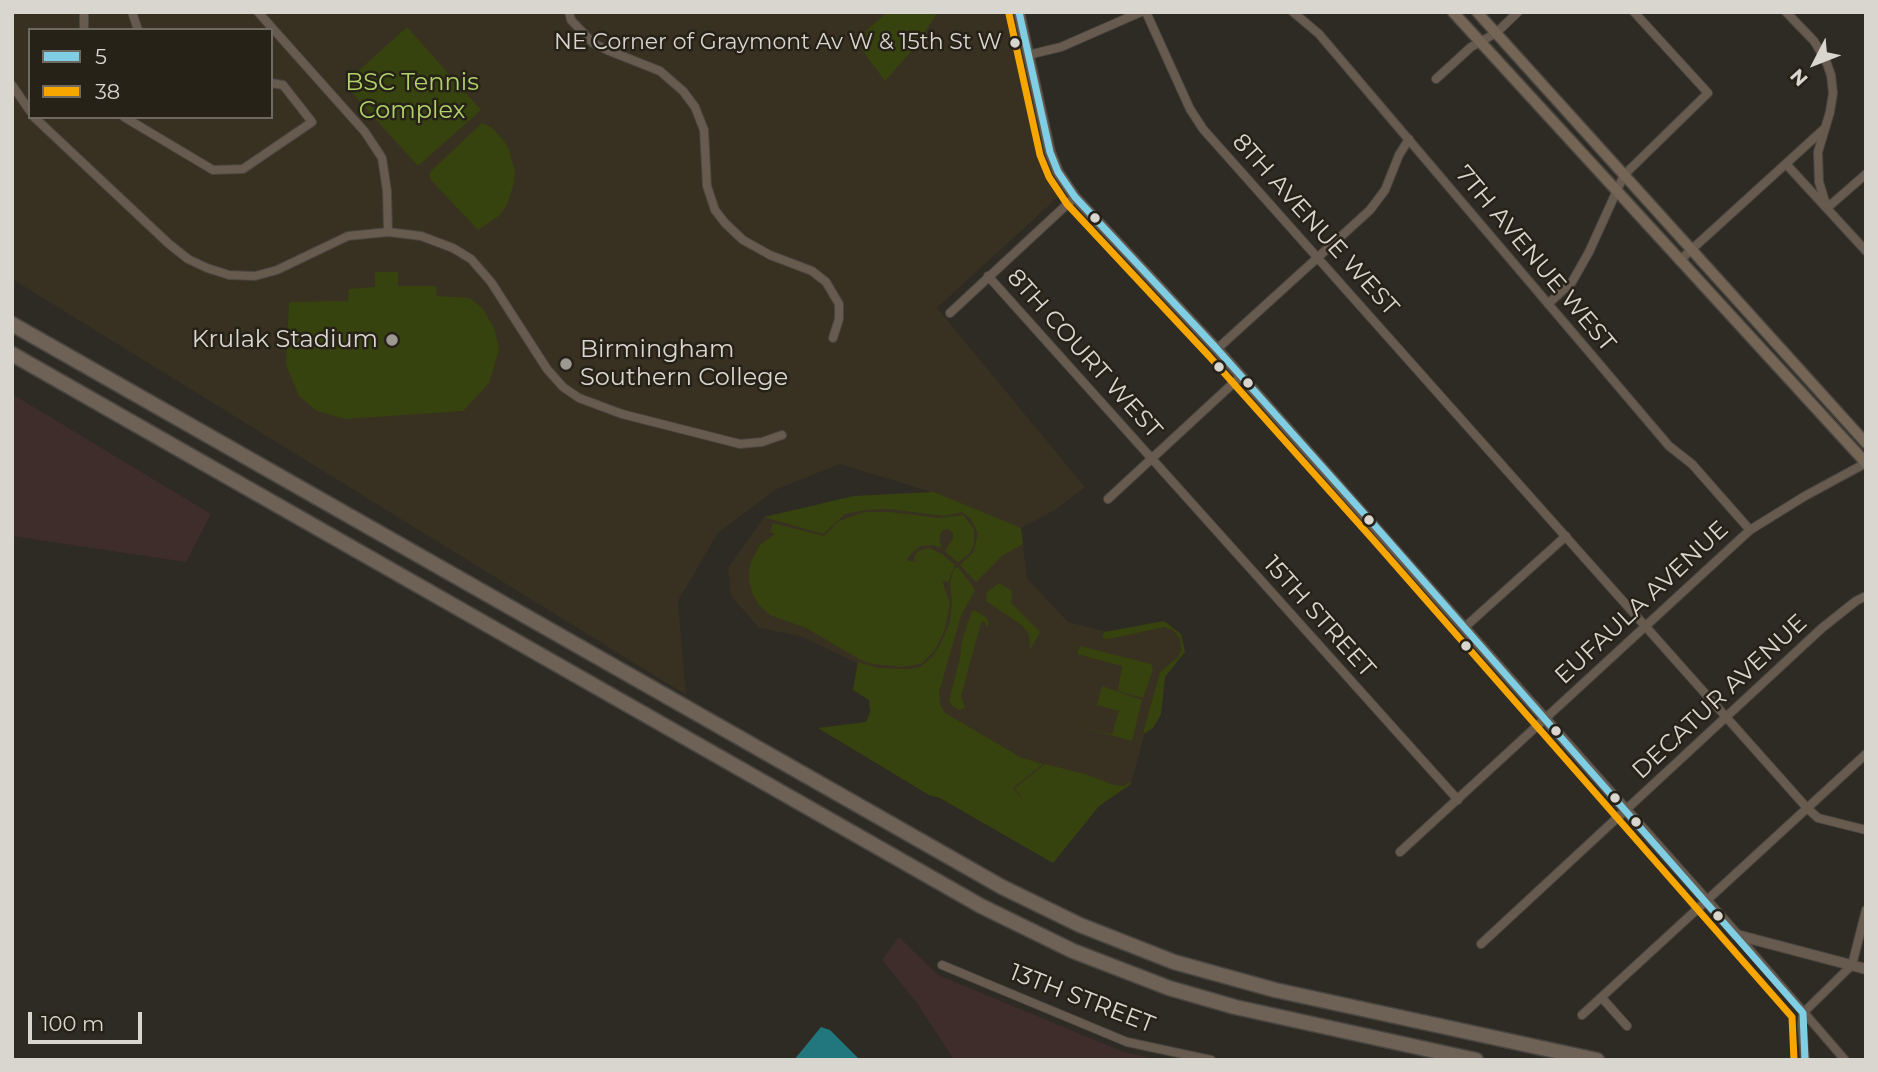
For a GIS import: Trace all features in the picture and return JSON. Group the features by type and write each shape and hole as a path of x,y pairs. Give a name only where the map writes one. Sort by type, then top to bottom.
{"highway":[{"path":"12,324 1002,887 1080,925 1174,962 1275,989 1597,1060"},
{"path":"12,354 981,906 1073,951 1169,988 1235,1007 1476,1060"}],"main road":[{"path":"1453,12 1866,463"},
{"path":"1477,12 1866,443"}],"street":[{"path":"258,12 272,28"},
{"path":"569,12 572,20 593,43 660,71 683,91 695,107 704,130 707,186 715,209 724,223 743,240 770,255 812,271 826,282 839,304 839,319 834,338"},
{"path":"1019,12 1050,152 1058,172 1075,197 1217,349 1547,719 1845,1060"},
{"path":"1028,55 1061,47 1144,12"},
{"name":"8TH AVENUE WEST","path":"1144,12 1190,109 1203,130 1807,808"},
{"name":"7TH AVENUE WEST","path":"1293,12 1318,34 1409,139 1669,446 1692,464 1750,530"},
{"path":"1436,79 1471,47 1496,33 1518,12"},
{"path":"1548,304 1572,282 1618,194 1624,175 1708,93 1634,12"},
{"path":"1786,12 1814,41 1831,75 1831,103 1818,152 1819,182 1828,208"},
{"path":"273,29 365,132 382,158 387,191 388,232"},
{"path":"127,119 213,170 243,169 312,122 283,85 273,83"},
{"path":"12,85 28,108"},
{"path":"36,119 169,244 188,259 207,268 229,275 255,276 277,270 348,236 388,232 421,236 453,248 471,259 491,282 547,369 563,387 579,398 622,414 740,444 762,443 782,435"},
{"path":"1679,261 1824,130"},
{"path":"1217,349 1370,210 1385,190 1409,139"},
{"path":"1786,164 1866,251"},
{"path":"1828,208 1866,174"},
{"path":"950,313 1075,197"},
{"name":"8TH COURT WEST","path":"988,276 1152,459"},
{"path":"1108,499 1241,376"},
{"name":"15TH STREET","path":"1152,459 1458,800"},
{"name":"EUFAULA AVENUE","path":"1400,852 1750,530 1804,496 1866,463"},
{"path":"1465,627 1566,536"},
{"name":"DECATUR AVENUE","path":"1480,944 1822,628 1866,596"},
{"path":"1582,1015 1866,754"},
{"path":"1807,808 1818,818 1866,830"},
{"path":"1805,1059 1803,1013 1852,965 1866,910"},
{"path":"1737,935 1866,969"},
{"name":"13TH STREET","path":"942,965 1127,1042 1211,1060"},
{"path":"1601,998 1627,1026"}],"shaded area":[{"name":"Birmingham Southern College","path":"12,12 1008,12 1041,163 1059,196 937,308 1085,487 1055,510 1021,528 1027,578 1068,622 1108,632 1164,621 1181,634 1185,652 1165,677 1161,714 1153,728 1145,733 1131,784 1099,806 1053,863 940,798 929,795 818,728 866,722 870,712 869,700 853,690 857,663 800,636 759,628 731,596 728,568 764,517 854,496 931,492 840,464 775,490 718,533 678,601 686,695 12,279"},
{"path":"12,394 211,514 186,562 12,536"},
{"path":"899,937 938,975 1124,1052 1160,1060 954,1060 917,1003 882,960"}],"green space":[{"path":"887,12 938,12 915,47 885,81 862,50 867,30"},
{"name":"BSC Tennis Complex","path":"407,27 481,110 418,166 344,84"},
{"path":"482,123 491,127 504,141 515,172 507,205 500,215 478,230 430,179 430,172"},
{"name":"Krulak Stadium","path":"375,272 398,272 398,286 436,286 437,296 470,298 483,309 495,330 499,350 489,383 463,411 345,419 317,411 299,396 286,365 289,302 348,301 349,289 375,287"},
{"path":"934,492 1021,528 1023,544 1002,556 976,582 960,565 974,551 978,533 970,518 962,512 945,516 888,509 866,510 845,514 823,534 764,517 854,496"},
{"path":"864,512 940,518 963,515 974,529 974,545 970,553 960,561 957,562 945,551 953,538 953,533 948,529 940,534 939,542 942,545 939,548 934,545 920,546 908,557 907,560 915,562 914,557 918,551 929,548 955,565 948,582 942,581 950,603 945,629 935,650 921,664 902,667 861,660 806,628 770,615 759,605 752,593 750,564 760,545 775,534 770,532 773,523 824,536 839,521"},
{"path":"958,567 975,590 961,616 939,692 940,704 945,713 1022,758 1043,764 1013,788 1025,803 1015,788 1045,764 1114,785 1125,786 1129,782 1131,784 1099,806 1053,863 940,798 929,795 818,728 866,722 870,712 869,700 853,690 858,662 878,668 909,669 920,667 932,657 950,622 950,583 954,569"},
{"path":"999,583 1012,591 1011,603 1040,632 1030,650 1029,635 1023,626 986,601 987,592"},
{"path":"972,611 987,618 989,623 987,627 984,621 981,623 961,696 965,707 960,710 952,706 949,700 962,640"},
{"path":"1164,621 1181,634 1185,652 1165,677 1161,714 1153,728 1143,733 1160,672 1178,657 1181,650 1180,639 1173,630 1164,627 1109,639 1103,636 1104,632"},
{"path":"1080,646 1151,664 1153,670 1143,698 1118,691 1122,666 1077,654"},
{"path":"1102,686 1142,700 1132,741 1079,726 1112,734 1119,711 1097,705"}],"water":[{"path":"821,1027 830,1030 860,1060 794,1060"}],"transit line":[{"name":"5","path":"1019,12 1050,152 1058,172 1075,197 1217,349 1384,536 1803,1013 1805,1060"},
{"name":"38","path":"1009,14 1040,155 1049,177 1067,204 1209,356 1376,543 1792,1017 1794,1060"}],"place":[{"name":"NE Corner of Graymont Av W & 15th St W","path":"1015,43"},
{"name":"Krulak Stadium","path":"392,340"},
{"name":"Birmingham Southern College","path":"566,364"}]}
